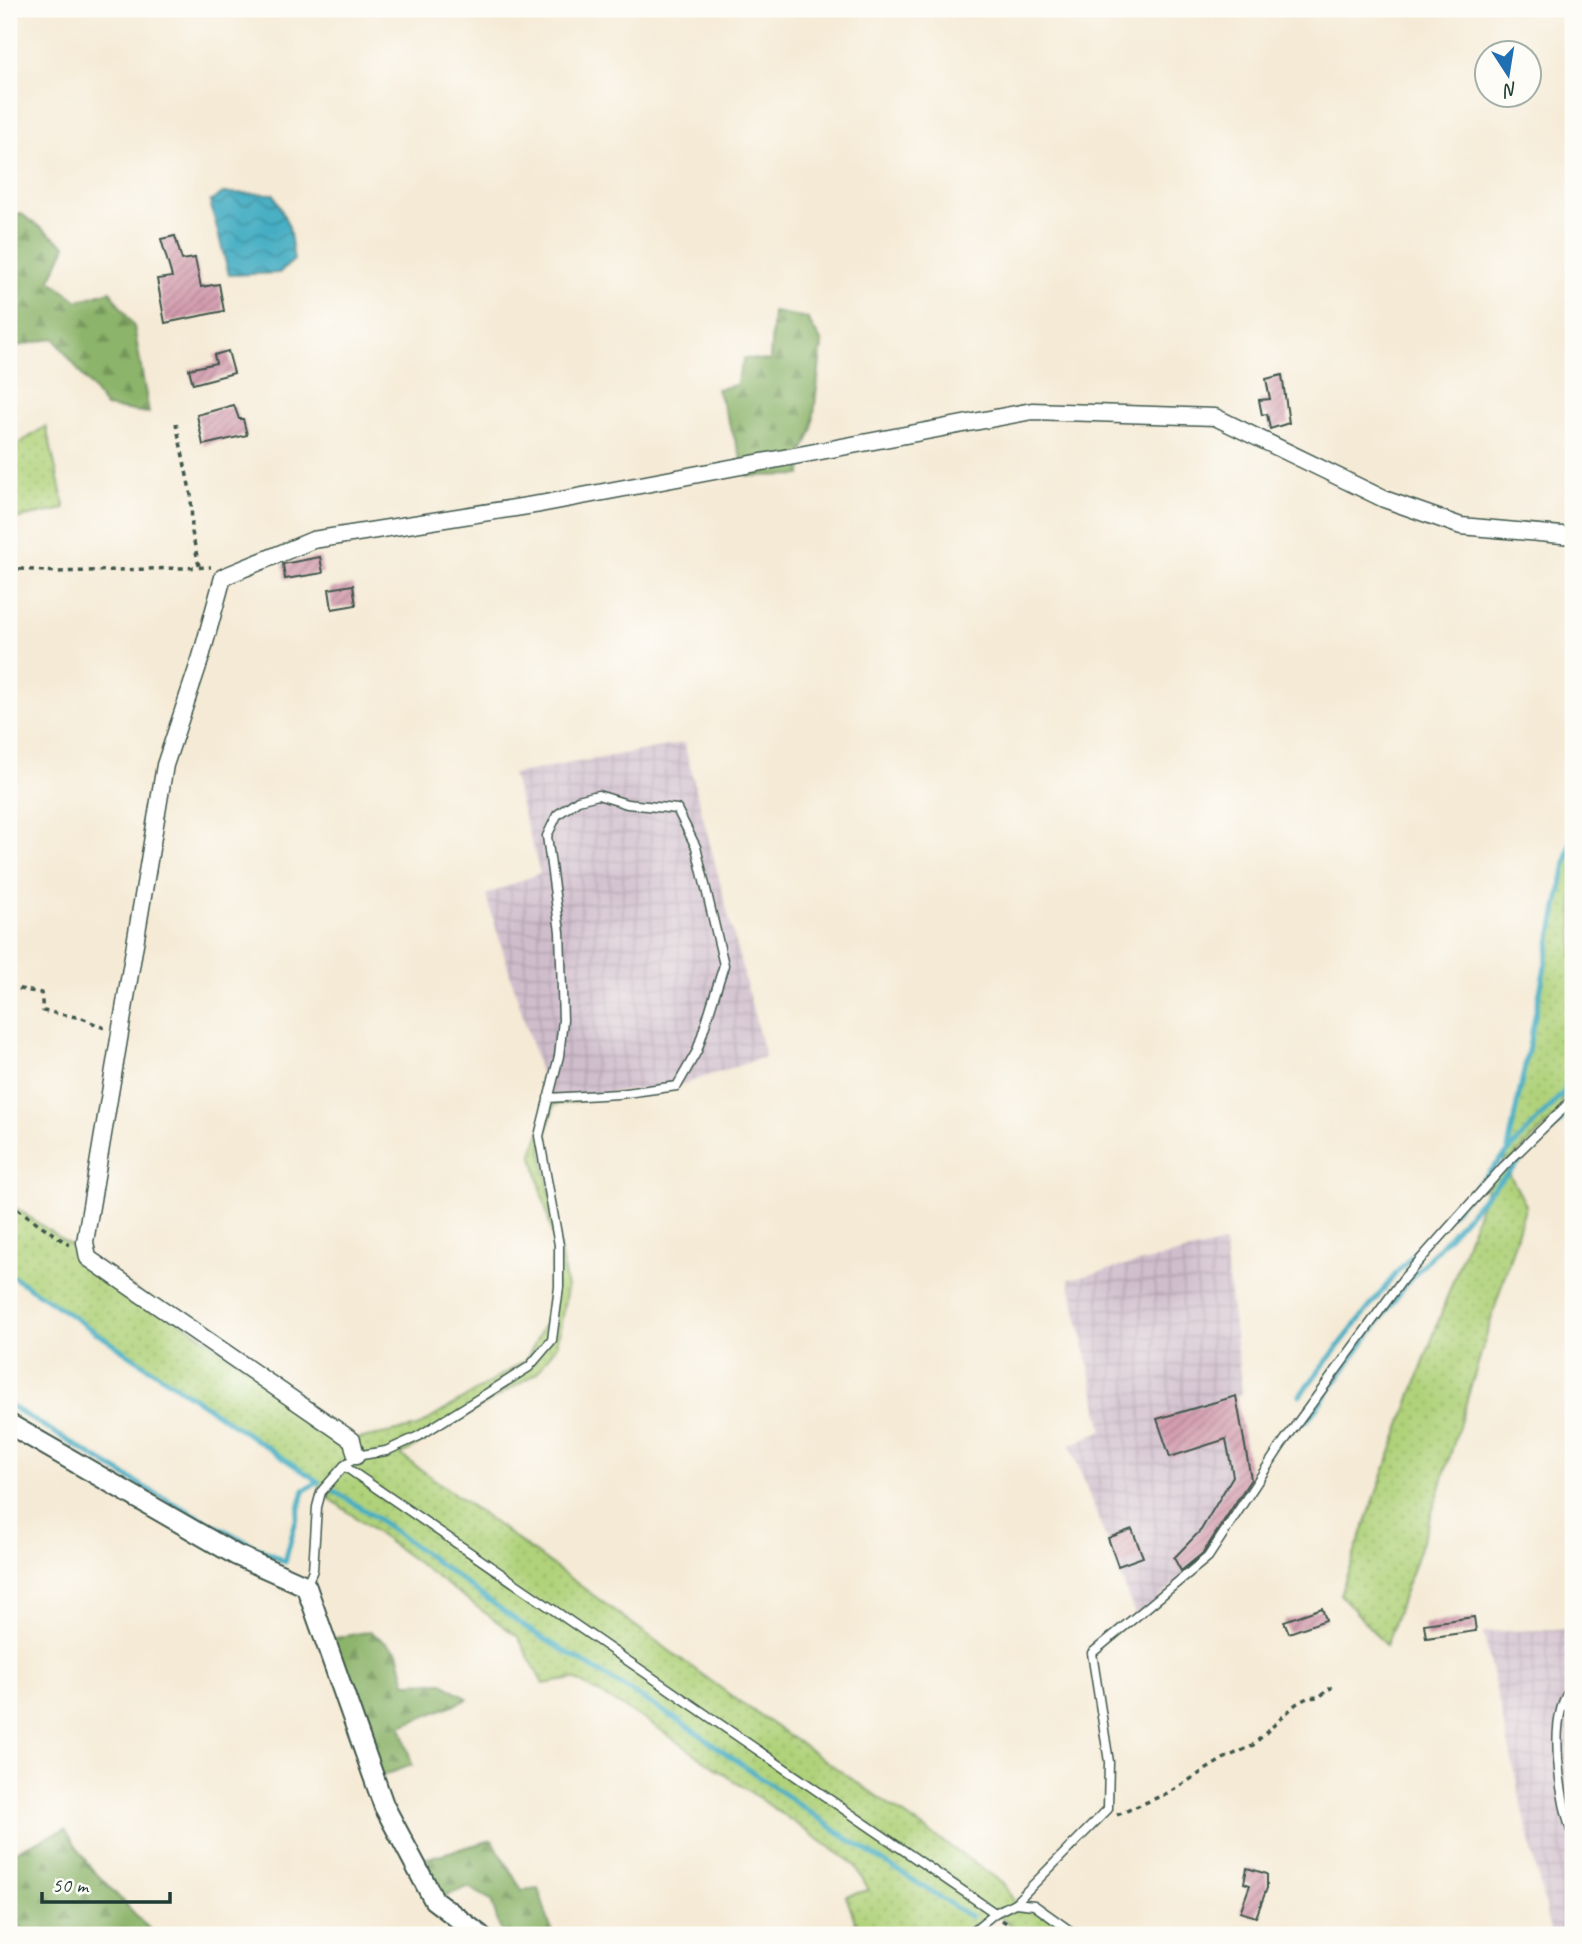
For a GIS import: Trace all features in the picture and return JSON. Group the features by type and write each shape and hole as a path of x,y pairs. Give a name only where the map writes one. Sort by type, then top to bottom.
{"street":[{"path":"350,1461 352,1440 88,1258 85,1242 165,765 201,657 223,577 313,540 540,504 1032,411 1215,416 1384,499 1461,526 1573,536"},
{"path":"9,1424 236,1555 306,1586 384,1806 434,1900 480,1935"}],"lane":[{"path":"306,1586 313,1570 317,1507 321,1492 350,1461 386,1451 419,1436 529,1367 552,1340 559,1287 559,1245 539,1136 548,1098 559,1056 563,1020 560,932 547,836 557,815 578,800 598,795 627,804 677,809 696,847 724,965 698,1051 677,1086 619,1094 548,1098"},
{"path":"968,1935 995,1913 1015,1903 1108,1809 1110,1762 1092,1653 1209,1557 1282,1444 1403,1279 1504,1166 1573,1099"},
{"path":"350,1461 995,1913"},
{"path":"1573,1686 1564,1699 1559,1726 1559,1769 1573,1837"},
{"path":"1015,1903 1034,1905 1076,1935"}],"path":[{"path":"176,423 191,495 192,532 200,566"},
{"path":"9,568 57,572 210,566 223,577"},
{"path":"9,987 41,993 43,1011 82,1018 97,1027 120,1027"},
{"path":"9,1203 88,1258"},
{"path":"1095,1822 1132,1810 1223,1759 1252,1746 1296,1704 1307,1698 1319,1697 1332,1687"},
{"path":"995,1913 1024,1935"}],"shaded area":[{"path":"684,743 765,1057 677,1086 548,1098 486,895 540,873 512,774"},
{"path":"1224,1243 1242,1393 1236,1396 1253,1489 1208,1557 1136,1617 1070,1445 1103,1430 1069,1279"},
{"path":"1573,1629 1573,1935 1551,1935 1483,1632"}],"green space":[{"path":"20,213 66,246 50,280 78,301 110,291 134,327 149,413 106,407 54,338 9,348 9,216"},
{"path":"773,312 807,318 822,343 812,431 802,454 801,475 748,476 717,389 736,385 744,358 770,361"},
{"path":"46,426 65,509 14,519 16,569 9,568 9,450"},
{"path":"1573,829 1573,1051 1560,1112 1505,1166 1526,1205 1439,1492 1386,1646 1340,1594 1488,1184 1504,1166"},
{"path":"619,1094 554,1105 542,1150 567,1288 557,1345 537,1373 401,1455 733,1697 1003,1883 1015,1903 1034,1905 1076,1935 1024,1935 995,1913 968,1935 860,1935 846,1896 869,1890 854,1864 652,1724 574,1679 543,1684 518,1637 321,1492 319,1482 9,1274 9,1203 352,1440 417,1427 526,1360 547,1319 554,1241 532,1152 539,1136 548,1098"},
{"path":"370,1631 398,1652 406,1683 442,1682 468,1699 401,1726 412,1765 374,1779 326,1640"},
{"path":"65,1829 91,1868 155,1935 27,1935 9,1911 9,1854"},
{"path":"492,1840 522,1890 538,1888 553,1935 502,1935 491,1900 468,1887 434,1900 414,1862"}],"water":[{"path":"223,193 274,194 289,227 294,260 279,273 229,275 210,202"}],"building":[{"path":"175,236 182,260 195,258 201,287 219,284 224,311 165,323 157,279 172,277 161,239"},
{"path":"228,351 234,373 193,384 189,369 216,363 214,355"},
{"path":"1282,375 1289,423 1270,429 1267,414 1262,415 1259,400 1270,399 1266,379"},
{"path":"234,405 239,419 243,419 247,435 203,445 197,415"},
{"path":"320,557 323,573 285,579 283,564"},
{"path":"353,585 356,605 332,609 329,589"},
{"path":"1236,1396 1251,1479 1203,1553 1181,1571 1174,1558 1201,1530 1233,1476 1226,1439 1170,1457 1157,1419"},
{"path":"1132,1529 1143,1557 1118,1566 1108,1538"},
{"path":"1322,1608 1326,1620 1289,1633 1284,1621"},
{"path":"1474,1617 1476,1631 1426,1638 1424,1624"},
{"path":"1247,1868 1267,1874 1267,1888 1256,1917 1240,1912 1250,1885 1244,1883"}],"waterway":[{"path":"1508,1149 1573,829"},
{"path":"1565,1089 1573,1051"},
{"path":"1300,1395 1398,1271 1573,1082"},
{"path":"1307,1421 1407,1283 1483,1198 1573,1109"},
{"path":"9,1274 319,1482 304,1490 285,1562 154,1493 9,1405"},
{"path":"333,1490 375,1517 528,1629 681,1722 848,1839 971,1917"}]}
